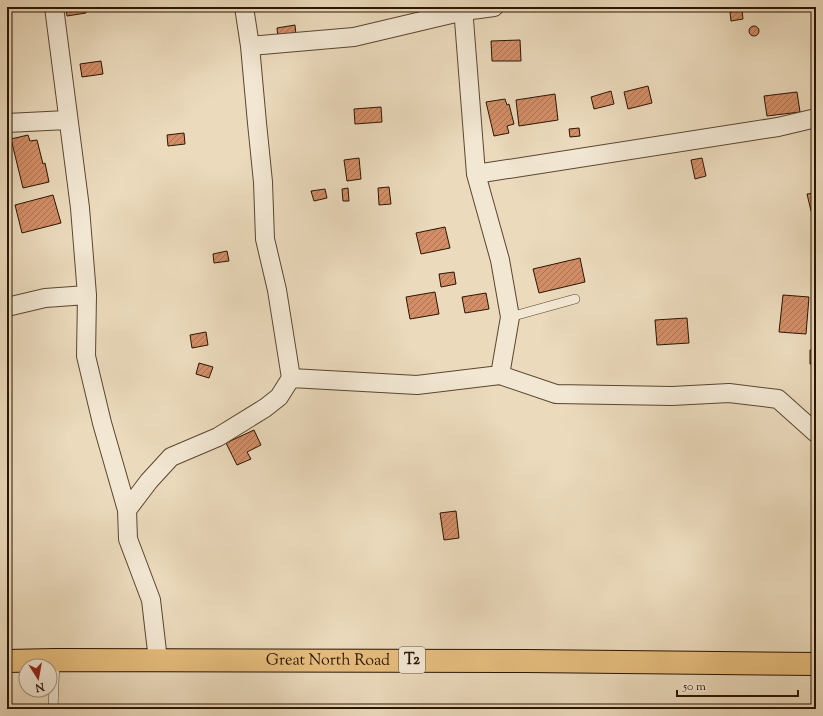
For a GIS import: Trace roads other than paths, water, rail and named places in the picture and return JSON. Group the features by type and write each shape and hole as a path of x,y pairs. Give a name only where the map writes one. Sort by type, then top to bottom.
{"highway":[{"name":"Great North Road","path":"58,660 527,660 816,664"},
{"name":"Great North Road","path":"7,662 18,662"}],"street":[{"path":"54,7 67,120 80,208 87,295 86,356 102,423 127,510 128,539 151,600 158,660"},
{"path":"127,510 149,481 171,457 218,437 265,408 279,398 291,378 277,290 265,239 263,182 250,46 244,7"},
{"path":"250,46 354,37 464,9 494,7"},
{"path":"464,9 476,174 500,260 510,317 500,375"},
{"path":"476,174 778,126 816,118"},
{"path":"7,123 67,120"},
{"path":"7,306 45,298 87,295"},
{"path":"291,378 417,385 500,375 556,394 672,396 729,393 778,400 816,433"}],"lane":[{"path":"510,317 575,299"},
{"path":"53,698 53,709"}]}
